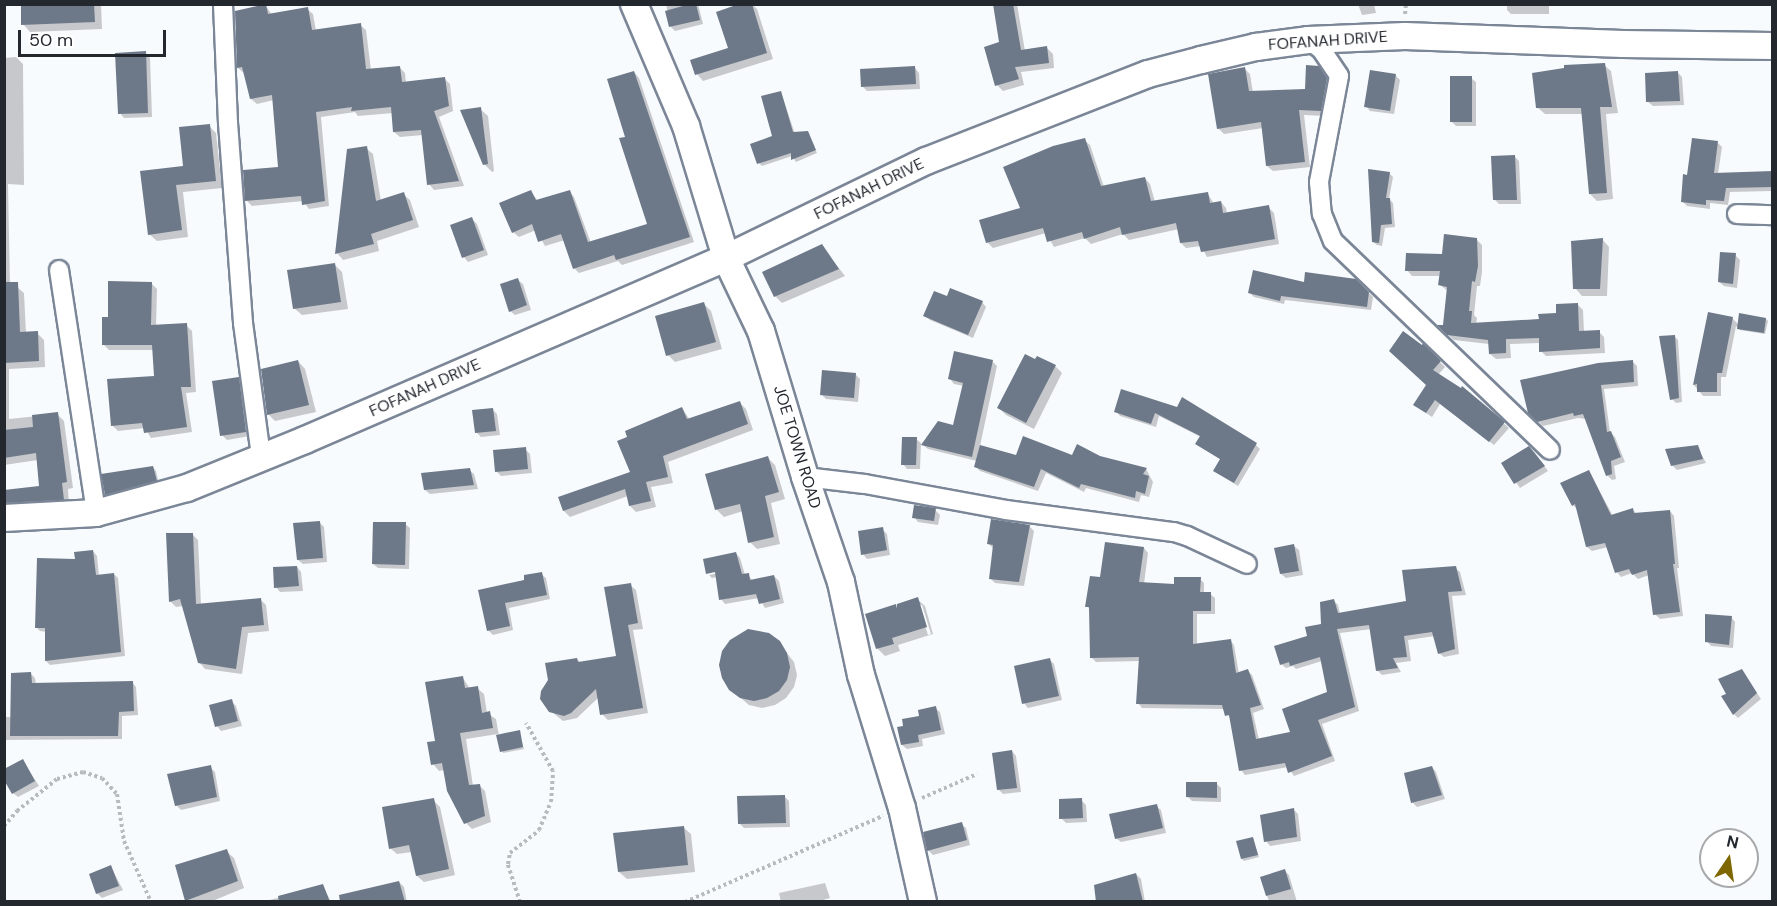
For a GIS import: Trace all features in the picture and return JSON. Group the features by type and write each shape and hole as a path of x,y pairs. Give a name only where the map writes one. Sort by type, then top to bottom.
{"street":[{"path":"223,4 228,123 243,323 261,457"},
{"name":"JOE TOWN ROAD","path":"634,4 686,126 726,258 761,331 805,477 841,582 861,675 902,808 923,902"},
{"name":"FOFANAH DRIVE","path":"4,518 96,513 187,488 726,258 926,161 1148,74 1256,47 1308,40 1405,36 1623,44 1773,46"},
{"path":"1308,40 1321,49 1339,76 1319,182 1322,214 1333,241 1550,450"},
{"path":"1737,214 1773,215"},
{"path":"59,270 96,513"},
{"path":"805,477 865,484 1006,510 1174,532 1188,536 1247,564"}],"path":[{"path":"520,902 508,864 510,853 539,830 550,802 553,771 526,723"},
{"path":"4,826 17,812 57,779 83,772 102,778 117,794 124,841 151,902"},
{"path":"685,902 977,774"}],"building":[{"path":"21,4 94,4 95,22 21,25"},
{"path":"266,4 268,14 308,7 312,30 361,23 366,69 400,66 402,82 445,77 449,106 434,111 459,181 427,185 421,130 393,132 391,107 351,111 352,107 316,112 325,201 302,205 301,196 245,201 243,170 278,167 272,95 250,99 242,67 237,68 235,11"},
{"path":"696,4 700,20 669,27 665,11"},
{"path":"739,4 752,4 767,53 695,75 690,60 728,48 716,12"},
{"path":"993,4 1013,4 1021,50 1047,46 1049,63 1015,67 1019,79 995,86 984,47 999,42"},
{"path":"146,51 148,113 118,114 115,53"},
{"path":"1605,63 1612,107 1600,107 1607,193 1589,194 1581,108 1536,108 1532,73 1564,68 1564,65"},
{"path":"1306,65 1319,66 1327,78 1321,111 1299,110 1305,162 1266,166 1261,122 1217,129 1208,74 1245,67 1249,91 1305,89"},
{"path":"915,66 916,84 861,87 860,69"},
{"path":"1370,70 1396,74 1390,111 1364,107"},
{"path":"634,71 690,237 616,260 614,255 573,269 561,234 538,242 532,224 512,233 499,203 531,190 536,200 570,190 588,242 647,224 619,138 625,137 607,79"},
{"path":"1678,71 1680,101 1646,102 1645,73"},
{"path":"1450,76 1472,76 1472,122 1450,122"},
{"path":"781,91 793,132 808,131 816,150 791,160 791,153 757,164 750,144 772,136 761,96"},
{"path":"481,107 488,164 483,165 460,110"},
{"path":"210,124 216,181 176,185 182,230 148,235 140,171 183,166 179,127"},
{"path":"1085,138 1101,186 1145,177 1151,201 1208,192 1210,203 1221,201 1223,213 1269,205 1275,239 1201,252 1198,241 1180,243 1176,223 1122,235 1120,227 1084,239 1082,232 1047,242 1043,228 986,243 979,220 1020,208 1003,167 1053,146"},
{"path":"1692,138 1718,141 1714,173 1773,171 1773,187 1726,188 1724,201 1706,200 1706,205 1681,202 1683,174 1687,175"},
{"path":"367,146 376,201 404,192 413,220 371,234 374,244 335,254 347,149"},
{"path":"1515,155 1517,200 1493,200 1491,156"},
{"path":"1368,169 1390,172 1386,198 1390,198 1392,224 1381,225 1379,243 1372,242"},
{"path":"472,217 484,250 462,258 450,225"},
{"path":"1444,234 1477,238 1478,266 1475,282 1472,281 1469,311 1472,311 1471,323 1539,319 1538,314 1556,313 1556,304 1578,303 1579,331 1600,330 1600,348 1539,352 1539,338 1506,339 1506,353 1489,354 1488,340 1447,335 1437,325 1443,325 1447,287 1438,285 1440,271 1405,271 1406,253 1442,254"},
{"path":"1603,238 1600,289 1573,289 1571,241"},
{"path":"822,244 839,269 774,297 762,272"},
{"path":"1720,252 1736,253 1733,284 1718,282"},
{"path":"335,263 341,302 293,309 287,270"},
{"path":"1253,270 1304,282 1305,272 1356,279 1369,292 1367,307 1281,296 1280,301 1248,293"},
{"path":"518,278 527,305 509,312 500,284"},
{"path":"108,281 152,282 151,325 187,323 191,387 181,387 187,427 144,433 142,423 111,426 107,379 154,376 152,345 102,345 102,317 108,317"},
{"path":"4,282 18,282 20,332 38,331 39,361 4,363"},
{"path":"950,288 983,301 968,335 923,316 934,291 947,296"},
{"path":"704,302 716,342 666,356 655,316"},
{"path":"1708,312 1733,317 1722,373 1717,373 1717,392 1697,392 1697,384 1693,385"},
{"path":"1739,313 1766,318 1764,333 1737,329"},
{"path":"1403,331 1422,345 1423,343 1441,361 1433,370 1461,388 1462,386 1505,422 1489,442 1435,400 1426,413 1413,405 1426,385 1389,351"},
{"path":"1675,335 1679,398 1670,400 1659,336"},
{"path":"954,351 993,360 972,457 921,445 938,421 953,425 963,383 948,379"},
{"path":"1025,354 1035,359 1037,356 1056,365 1026,423 997,408"},
{"path":"298,360 309,405 267,415 261,369"},
{"path":"1633,360 1634,382 1601,385 1607,432 1611,431 1621,457 1611,461 1612,474 1606,476 1583,414 1574,416 1573,413 1537,422 1528,413 1520,380 1598,363"},
{"path":"822,370 856,373 854,398 820,395"},
{"path":"239,377 246,432 220,436 212,381"},
{"path":"1121,389 1177,407 1182,397 1257,443 1234,483 1213,471 1220,459 1195,444 1200,436 1155,413 1151,424 1114,412"},
{"path":"740,401 748,424 663,456 668,477 646,482 651,501 629,506 625,489 563,511 558,497 630,472 617,441 627,437 625,431 682,407 687,419"},
{"path":"493,408 496,431 475,433 472,410"},
{"path":"58,412 67,482 62,483 64,500 4,503 4,490 39,486 36,453 4,458 4,430 33,427 32,415"},
{"path":"1023,436 1072,455 1077,444 1100,456 1147,468 1143,474 1149,476 1145,494 1136,491 1135,498 1081,484 1079,488 1041,469 1034,487 974,467 980,445 1016,455"},
{"path":"902,437 917,437 916,465 901,465"},
{"path":"1698,445 1703,459 1671,466 1665,449"},
{"path":"1529,446 1545,466 1514,484 1501,463"},
{"path":"526,447 528,469 495,472 493,450"},
{"path":"768,456 779,492 765,496 774,537 748,543 740,504 715,510 705,474"},
{"path":"153,466 157,481 105,495 101,474"},
{"path":"470,468 474,485 424,490 421,473"},
{"path":"1589,470 1611,515 1633,508 1634,513 1670,510 1675,564 1673,564 1680,612 1653,615 1647,570 1632,575 1629,569 1615,573 1605,543 1586,547 1575,504 1572,506 1560,483"},
{"path":"914,505 936,508 934,521 912,518"},
{"path":"991,519 1030,525 1019,582 989,579 993,545 987,544"},
{"path":"320,521 323,558 297,560 293,523"},
{"path":"373,522 406,522 405,565 372,564"},
{"path":"883,527 887,550 861,555 858,531"},
{"path":"166,533 193,533 196,604 261,598 264,625 242,627 236,669 198,663 180,599 169,602"},
{"path":"1105,542 1144,547 1139,582 1174,584 1174,577 1201,577 1200,592 1211,592 1211,611 1193,611 1193,644 1231,639 1236,673 1248,669 1261,705 1250,708 1256,739 1290,732 1282,709 1327,692 1320,657 1290,666 1289,662 1280,665 1274,646 1307,636 1305,627 1321,624 1320,602 1334,599 1338,613 1406,601 1402,570 1456,566 1462,591 1448,592 1455,649 1438,654 1432,632 1404,636 1407,657 1393,658 1398,668 1376,671 1369,625 1337,629 1355,707 1318,720 1332,756 1288,773 1285,763 1239,771 1229,715 1225,716 1222,705 1136,704 1139,657 1090,658 1089,607 1085,607 1090,576 1100,577"},
{"path":"1294,544 1299,571 1280,574 1274,548"},
{"path":"93,550 96,575 114,573 121,652 45,661 45,628 35,628 37,558 75,559 74,552"},
{"path":"736,552 742,574 749,573 750,580 774,575 780,599 759,604 756,594 719,600 715,572 706,574 703,559"},
{"path":"297,566 299,586 274,588 273,567"},
{"path":"542,572 547,595 505,603 510,626 487,631 478,590 524,580 524,575"},
{"path":"631,583 638,623 628,625 643,708 600,715 596,689 571,713 564,716 549,712 540,699 541,691 548,680 545,663 577,658 578,662 616,656 604,587"},
{"path":"918,597 927,627 892,638 894,644 876,649 865,614 896,604 896,609 897,604"},
{"path":"1705,614 1732,616 1729,645 1705,642"},
{"path":"748,629 769,633 780,641 787,653 790,667 787,680 779,691 767,698 754,701 740,698 729,690 722,678 719,665 722,651 730,640"},
{"path":"1050,658 1059,696 1022,704 1014,666"},
{"path":"1742,669 1757,693 1733,715 1721,696 1726,694 1718,679"},
{"path":"31,672 32,683 133,681 134,711 119,712 118,736 10,736 11,673"},
{"path":"463,676 465,688 478,686 482,713 490,711 493,728 460,733 469,785 480,784 485,816 464,824 447,791 442,763 431,765 427,742 435,741 425,682"},
{"path":"232,699 238,721 215,727 209,705"},
{"path":"936,706 941,730 918,735 919,742 901,745 897,727 903,726 902,719 919,716 918,710"},
{"path":"520,730 523,747 500,752 496,735"},
{"path":"1012,750 1017,788 997,790 992,753"},
{"path":"23,759 35,781 12,794 4,780 4,769"},
{"path":"211,765 217,797 175,806 167,774"},
{"path":"1432,766 1442,795 1411,803 1404,773"},
{"path":"1186,782 1217,782 1217,798 1186,797"},
{"path":"785,795 786,823 738,824 737,796"},
{"path":"434,798 449,869 416,876 409,845 389,849 382,807"},
{"path":"1082,798 1083,818 1059,819 1059,799"},
{"path":"1157,804 1163,828 1115,839 1109,814"},
{"path":"1294,808 1297,837 1264,842 1260,815"},
{"path":"962,822 967,840 927,851 923,832"},
{"path":"684,826 688,865 618,872 613,833"},
{"path":"1253,837 1258,855 1241,859 1236,841"},
{"path":"227,849 238,881 185,901 175,865"},
{"path":"111,865 119,886 96,894 89,874"},
{"path":"1285,869 1291,889 1266,896 1260,877"},
{"path":"1136,873 1143,902 1096,902 1094,885"},
{"path":"399,881 405,902 340,902 339,895"},
{"path":"323,884 330,902 279,902 278,896"}]}
